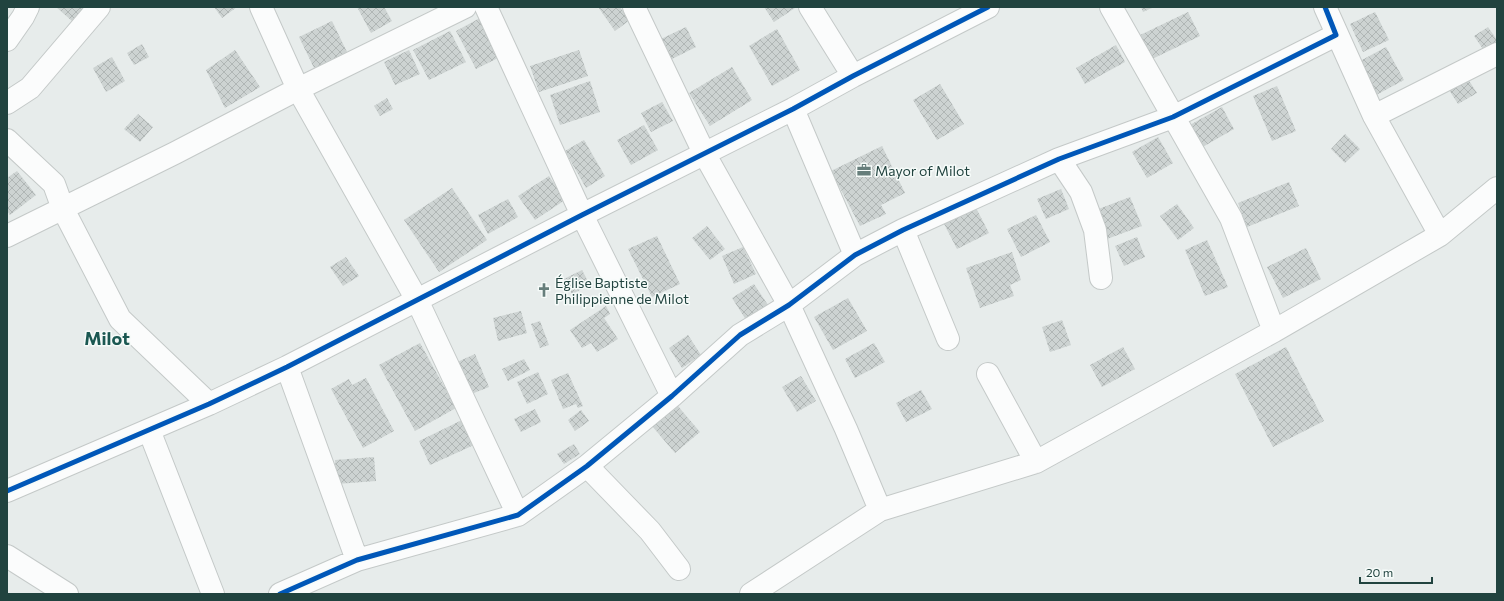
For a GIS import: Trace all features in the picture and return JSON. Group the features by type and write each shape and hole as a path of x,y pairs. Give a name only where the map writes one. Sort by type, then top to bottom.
{"street":[{"path":"7,40 28,7"},
{"path":"7,104 30,88 99,7"},
{"path":"261,7 298,89 417,300 518,515"},
{"path":"7,236 175,154 298,89 465,7"},
{"path":"486,7 582,215 672,396"},
{"path":"634,7 704,154 789,305 846,429 880,510"},
{"path":"810,7 853,76"},
{"path":"1111,7 1231,218 1274,331"},
{"path":"1325,7 1336,35 1374,116 1440,235"},
{"path":"7,492 208,404 287,367 582,215 793,109 980,9"},
{"path":"280,594 356,560 518,515 587,466 672,396 740,335 789,305 854,255 903,230 1059,159 1173,117 1336,35"},
{"path":"1374,116 1497,54"},
{"path":"793,109 854,255"},
{"path":"7,140 54,184 63,209 120,319 208,404"},
{"path":"1059,159 1081,192 1095,230 1101,278"},
{"path":"751,594 880,510 1036,462 1274,331 1440,235 1497,188"},
{"path":"903,230 948,339"},
{"path":"287,367 356,560"},
{"path":"988,374 1036,462"},
{"path":"149,430 213,594"},
{"path":"587,466 650,531 679,569"},
{"path":"7,556 68,594"}],"building":[{"path":"56,7 85,7 72,21"},
{"path":"214,7 237,7 222,18"},
{"path":"357,7 384,7 392,21 371,33"},
{"path":"598,7 620,7 630,20 615,31"},
{"path":"764,7 794,7 795,8 774,22"},
{"path":"1141,7 1154,7 1143,12"},
{"path":"1188,12 1200,36 1148,61 1136,37"},
{"path":"1375,12 1389,40 1363,52 1350,24"},
{"path":"480,18 500,57 476,69 456,31"},
{"path":"332,21 347,52 314,68 299,37"},
{"path":"686,27 696,47 672,59 661,39"},
{"path":"1488,27 1497,40 1497,45 1485,52 1474,36"},
{"path":"777,29 800,70 772,86 749,46"},
{"path":"450,31 466,62 429,80 413,50"},
{"path":"142,44 149,57 134,65 127,53"},
{"path":"1116,45 1125,62 1085,84 1076,68"},
{"path":"1386,47 1404,80 1367,100 1349,67"},
{"path":"235,50 260,87 225,108 206,70"},
{"path":"409,50 420,74 395,85 384,62"},
{"path":"579,50 588,76 539,92 530,66"},
{"path":"112,57 125,81 106,92 93,68"},
{"path":"732,67 752,100 710,126 689,93"},
{"path":"1468,79 1477,93 1458,104 1449,90"},
{"path":"590,81 600,112 560,125 550,95"},
{"path":"940,84 964,124 937,140 913,100"},
{"path":"1277,86 1296,131 1272,141 1253,96"},
{"path":"387,98 393,109 380,116 374,106"},
{"path":"662,102 673,121 651,132 641,113"},
{"path":"1222,107 1234,129 1194,152 1181,130"},
{"path":"138,114 153,127 140,142 124,129"},
{"path":"644,125 658,150 631,165 617,140"},
{"path":"1345,134 1360,149 1345,163 1331,149"},
{"path":"1158,137 1173,163 1147,178 1132,152"},
{"path":"584,140 605,176 586,188 565,151"},
{"path":"882,146 905,193 881,205 886,214 860,226 831,171"},
{"path":"17,171 36,195 10,215 7,211 7,178"},
{"path":"549,176 565,200 535,220 518,196"},
{"path":"1289,182 1299,206 1247,227 1238,203"},
{"path":"452,188 487,240 439,272 404,220"},
{"path":"1061,189 1069,209 1046,219 1037,199"},
{"path":"1130,197 1142,226 1107,239 1096,210"},
{"path":"508,199 518,217 488,234 478,215"},
{"path":"974,204 989,233 957,249 942,220"},
{"path":"1177,204 1194,228 1178,240 1160,216"},
{"path":"1036,215 1050,242 1021,257 1007,229"},
{"path":"707,226 725,249 710,260 692,238"},
{"path":"657,236 680,284 652,297 628,249"},
{"path":"1137,237 1145,257 1124,266 1115,246"},
{"path":"1207,240 1228,287 1205,296 1185,250"},
{"path":"743,247 756,274 734,284 722,256"},
{"path":"1306,248 1321,279 1283,298 1267,267"},
{"path":"1012,252 1021,280 1010,285 1014,296 980,308 966,268"},
{"path":"346,257 359,276 343,286 330,267"},
{"path":"582,270 590,285 572,294 564,279"},
{"path":"754,284 770,308 748,323 732,298"},
{"path":"848,298 867,331 833,350 814,317"},
{"path":"606,306 610,314 604,318 618,339 597,352 591,343 582,348 570,330"},
{"path":"521,311 527,333 498,341 493,318"},
{"path":"1062,320 1071,345 1050,352 1042,327"},
{"path":"540,321 549,345 540,348 531,324"},
{"path":"688,335 701,355 682,368 669,348"},
{"path":"420,343 456,408 415,431 379,365"},
{"path":"874,343 885,362 855,378 845,359"},
{"path":"1123,347 1135,369 1102,387 1090,365"},
{"path":"1286,347 1324,421 1273,447 1235,374"},
{"path":"475,354 489,387 469,395 455,363"},
{"path":"524,359 530,370 508,381 502,369"},
{"path":"538,372 548,394 527,404 517,382"},
{"path":"568,373 583,406 578,408 576,404 563,409 551,380"},
{"path":"801,376 816,401 797,412 782,387"},
{"path":"366,378 394,431 363,448 331,389 349,379 352,385"},
{"path":"921,390 932,409 906,422 896,403"},
{"path":"677,405 700,432 675,453 652,426"},
{"path":"535,409 541,422 521,432 514,419"},
{"path":"581,410 589,421 575,431 568,420"},
{"path":"462,420 474,445 430,465 419,441"},
{"path":"574,444 580,454 564,464 557,454"},
{"path":"374,457 376,481 337,484 335,460"}],"cycle path":[{"path":"7,491 209,404 287,367 582,215 793,109 853,76 988,7"},
{"path":"280,594 357,560 518,515 587,466 672,396 740,335 789,305 855,255 903,230 1059,159 1173,117 1336,35 1325,7"}],"place":[{"name":"Mayor of Milot","path":"864,170"},
{"name":"Église Baptiste Philippienne de Milot","path":"544,290"}],"district":[{"name":"Milot","path":"107,338"}]}
